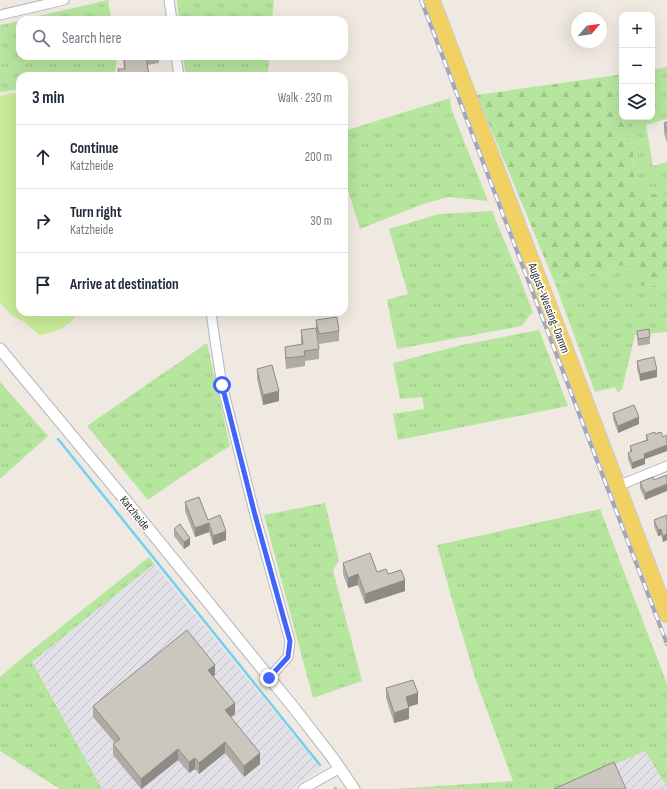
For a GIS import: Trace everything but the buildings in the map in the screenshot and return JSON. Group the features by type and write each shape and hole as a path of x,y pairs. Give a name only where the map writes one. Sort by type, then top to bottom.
{"main road":[{"name":"August-Wessing-Damm","path":"432,0 667,615"}],"street":[{"path":"0,15 64,0"},
{"path":"169,0 171,16"},
{"path":"177,60 178,72"},
{"path":"212,316 222,385 255,515 290,641 288,657 269,678"},
{"name":"Katzheide","path":"0,348 318,738 354,789"},
{"path":"618,486 667,466"},
{"path":"303,789 340,768"}],"shaded area":[{"path":"154,564 321,769 291,789 102,789 32,662"},
{"path":"645,751 667,789 559,789"}],"green space":[{"path":"108,0 110,16 39,16"},
{"path":"177,0 274,0 272,16 179,16"},
{"path":"16,22 16,60 117,60 115,72 16,72 16,90 0,92 0,25"},
{"path":"184,60 269,60 268,72 185,72"},
{"path":"667,67 667,119 646,125 653,166 667,162 667,201 665,195 635,194 633,151 627,120 655,120 655,69"},
{"path":"619,74 619,100 612,86 604,77"},
{"path":"604,77 612,86 619,100 619,120 627,120 633,151 635,193 666,195 667,278 657,285 639,286 639,277 634,267 616,265 605,276 589,272 572,281 554,281 477,95"},
{"path":"11,93 16,94 16,316 75,316 66,326 39,335 23,321 11,315 0,302 0,96"},
{"path":"450,98 451,108 488,201 448,197 423,204 360,229 348,189 348,130"},
{"path":"492,211 533,313 522,326 397,349 387,300 408,294 389,229 439,214"},
{"path":"616,265 634,266 639,277 639,286 657,285 667,278 667,332 635,335 622,389 618,393 615,387 595,392 554,281 572,281 589,272 605,276"},
{"path":"539,330 568,406 398,440 393,414 424,409 422,397 400,399 393,363 462,345"},
{"path":"207,343 230,446 148,500 87,426"},
{"path":"0,382 48,436 0,479"},
{"path":"325,503 339,561 333,570 362,681 313,698 264,515"},
{"path":"600,509 667,684 667,787 645,751 559,789 394,789 513,781 475,678 437,545"},
{"path":"149,557 154,564 32,662 102,789 60,789 0,751 0,677"}],"waterway":[{"path":"58,439 320,765"}],"railway":[{"path":"421,0 667,644"}],"route":[{"path":"222,385 255,515 290,641 288,657 269,678"}]}
